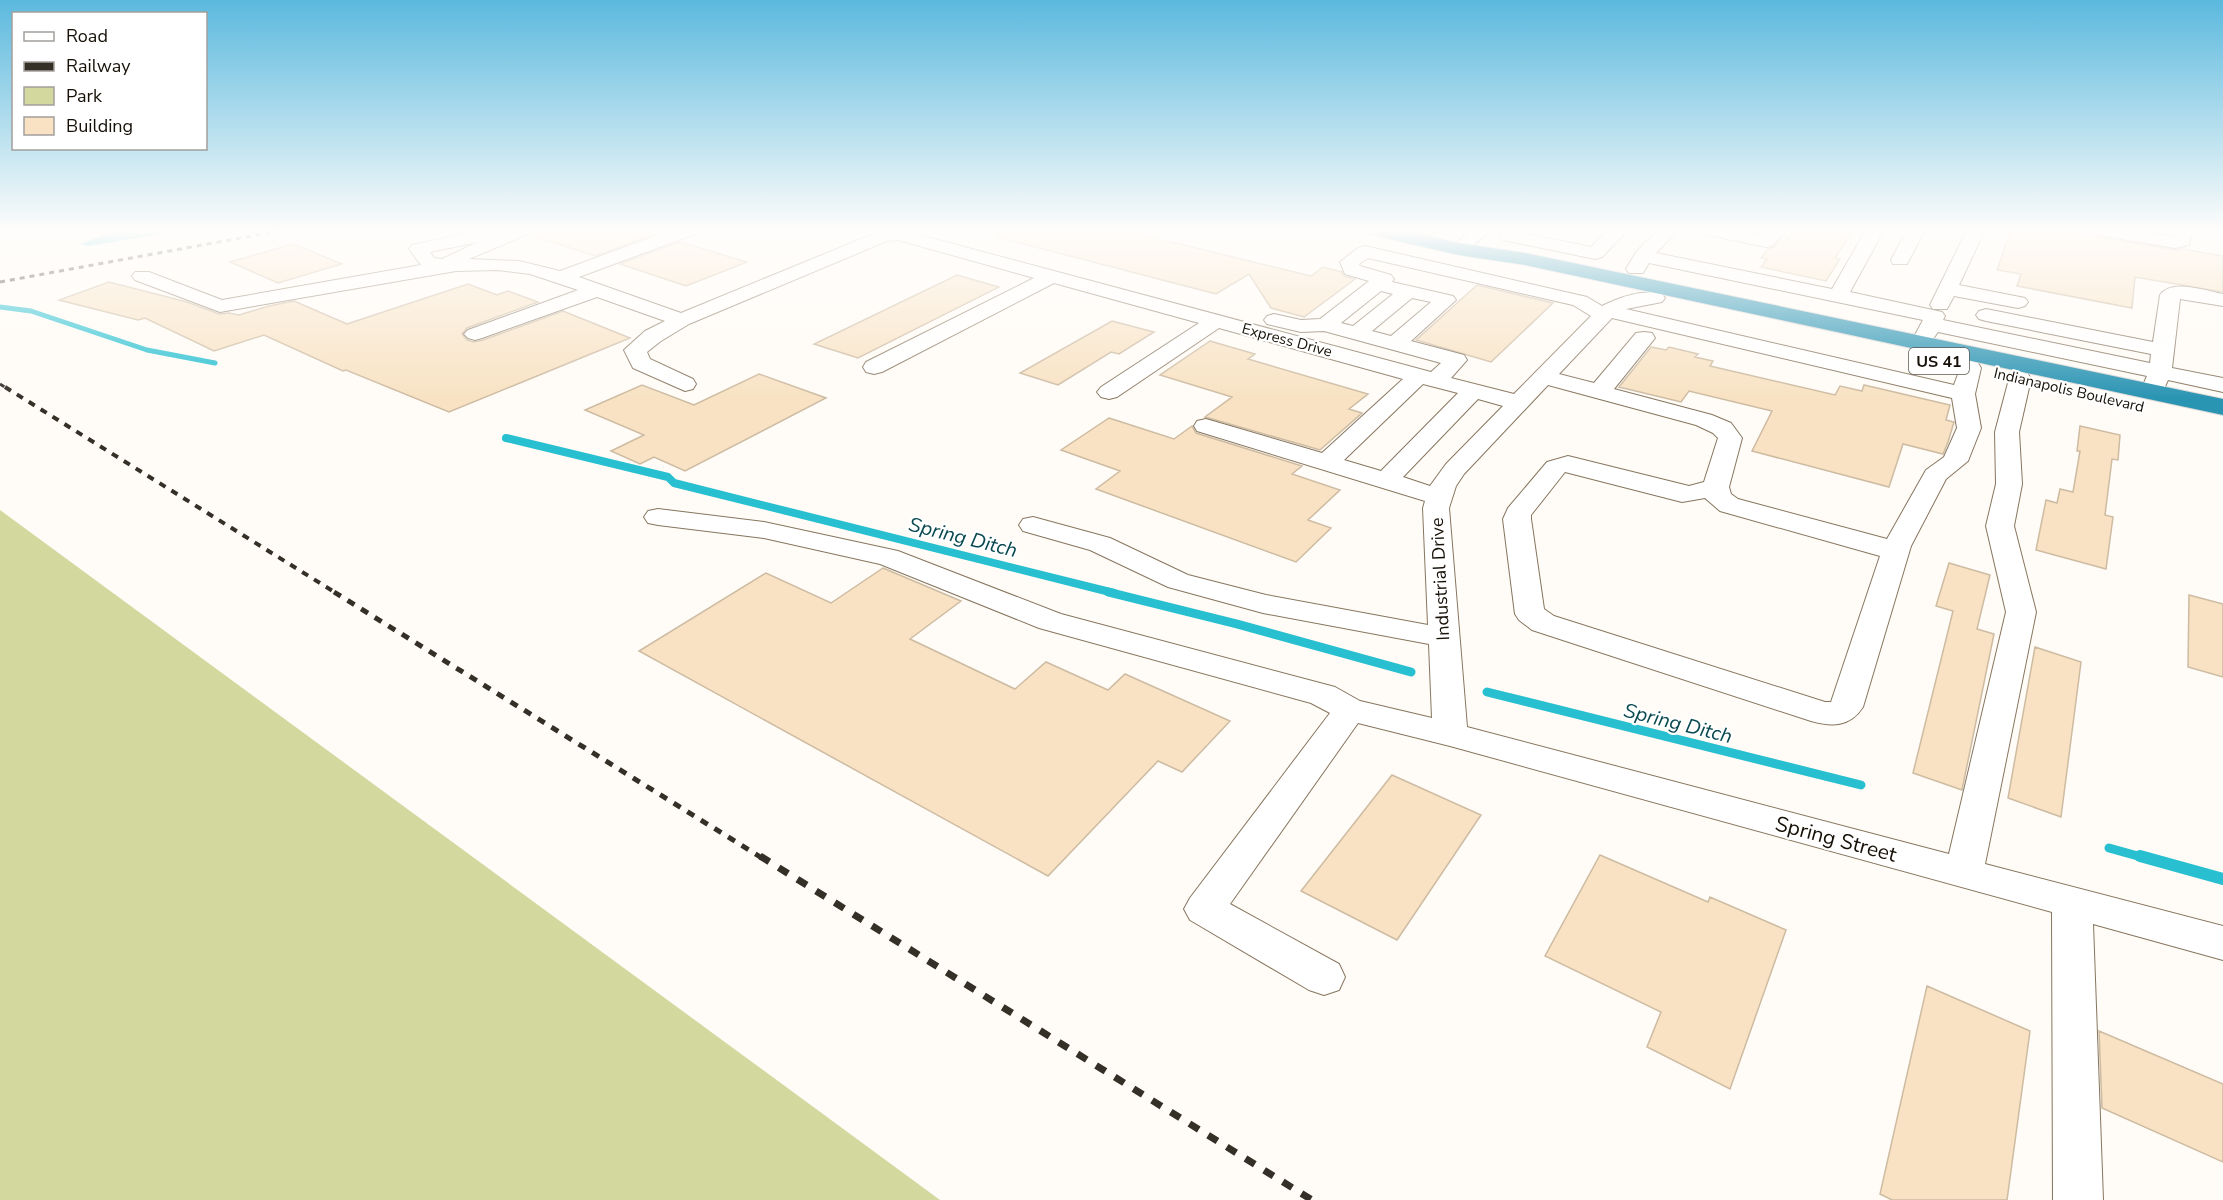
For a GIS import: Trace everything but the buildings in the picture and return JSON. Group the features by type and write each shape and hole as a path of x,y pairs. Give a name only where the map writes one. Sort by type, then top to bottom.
{"highway":[{"name":"Indianapolis Boulevard","path":"1573,286 1613,299 1708,297 1935,315 2160,361 2223,407"},
{"name":"Indianapolis Boulevard","path":"1604,286 1613,299"},
{"name":"Indianapolis Boulevard","path":"1613,299 1654,298 2223,424"}],"street":[{"path":"168,286 220,306 332,286"},
{"path":"585,286 682,320"},
{"name":"Express Drive","path":"685,384 641,363 635,350 653,336 682,320 764,286"},
{"path":"874,367 1033,286"},
{"name":"Express Drive","path":"1085,286 1519,403"},
{"path":"1325,325 1374,286"},
{"path":"1386,286 1446,300 1396,343"},
{"path":"1514,286 1580,301 1613,299 1650,330 1849,385 1870,346"},
{"name":"Industrial Drive","path":"1450,734 1436,508 1443,486 1455,469 1544,377 1623,286"},
{"path":"1708,297 1717,286"},
{"path":"1790,286 2160,361 2223,385"},
{"path":"1838,296 1844,286"},
{"path":"1935,315 1949,286"},
{"path":"475,334 596,290"},
{"path":"1357,333 1408,291"},
{"path":"2160,361 2170,295 2175,292 2223,300"},
{"path":"1253,331 1276,319 1301,326 1325,325 1456,360 1427,378 1327,462"},
{"path":"1109,392 1216,321"},
{"path":"1599,392 1650,330"},
{"path":"1716,487 1682,494 1568,464 1556,467 1518,514 1517,519 1530,614 1544,623 1823,713 1837,714 1846,707 1897,546 1935,475 1955,461 1969,428 1963,394 1970,368"},
{"path":"1859,370 1963,394"},
{"path":"1544,377 1704,420 1722,428 1730,438 1716,487 1718,498 1729,505 1872,546 1887,548 1897,546"},
{"path":"1964,873 2021,612 2000,526 2009,484 2007,432 2020,379"},
{"path":"1386,480 1474,390"},
{"path":"1206,426 1440,496"},
{"name":"Spring Street","path":"658,517 764,530 888,557 1050,621 1323,695 1350,710 1450,734 2223,943"},
{"path":"1033,525 1100,544 1178,581 1263,604 1444,637"},
{"path":"1324,977 1204,909 1350,710"},
{"path":"2072,902 2078,1200"}],"green space":[{"path":"0,510 940,1200 0,1200"}],"waterway":[{"path":"0,307 31,311 147,350 215,363"},
{"name":"Spring Ditch","path":"506,438 668,477 674,483 1114,593"},
{"name":"Spring Ditch","path":"1108,592 1237,624 1411,672"},
{"name":"Spring Ditch","path":"1487,692 1861,785"},
{"name":"Spring Ditch","path":"2109,848 2145,858"},
{"name":"Spring Ditch","path":"2140,856 2223,879"}],"railway":[{"path":"0,384 8,389"},
{"path":"5,387 336,593"},
{"path":"334,592 762,858"},
{"path":"760,856 1312,1200"}]}
